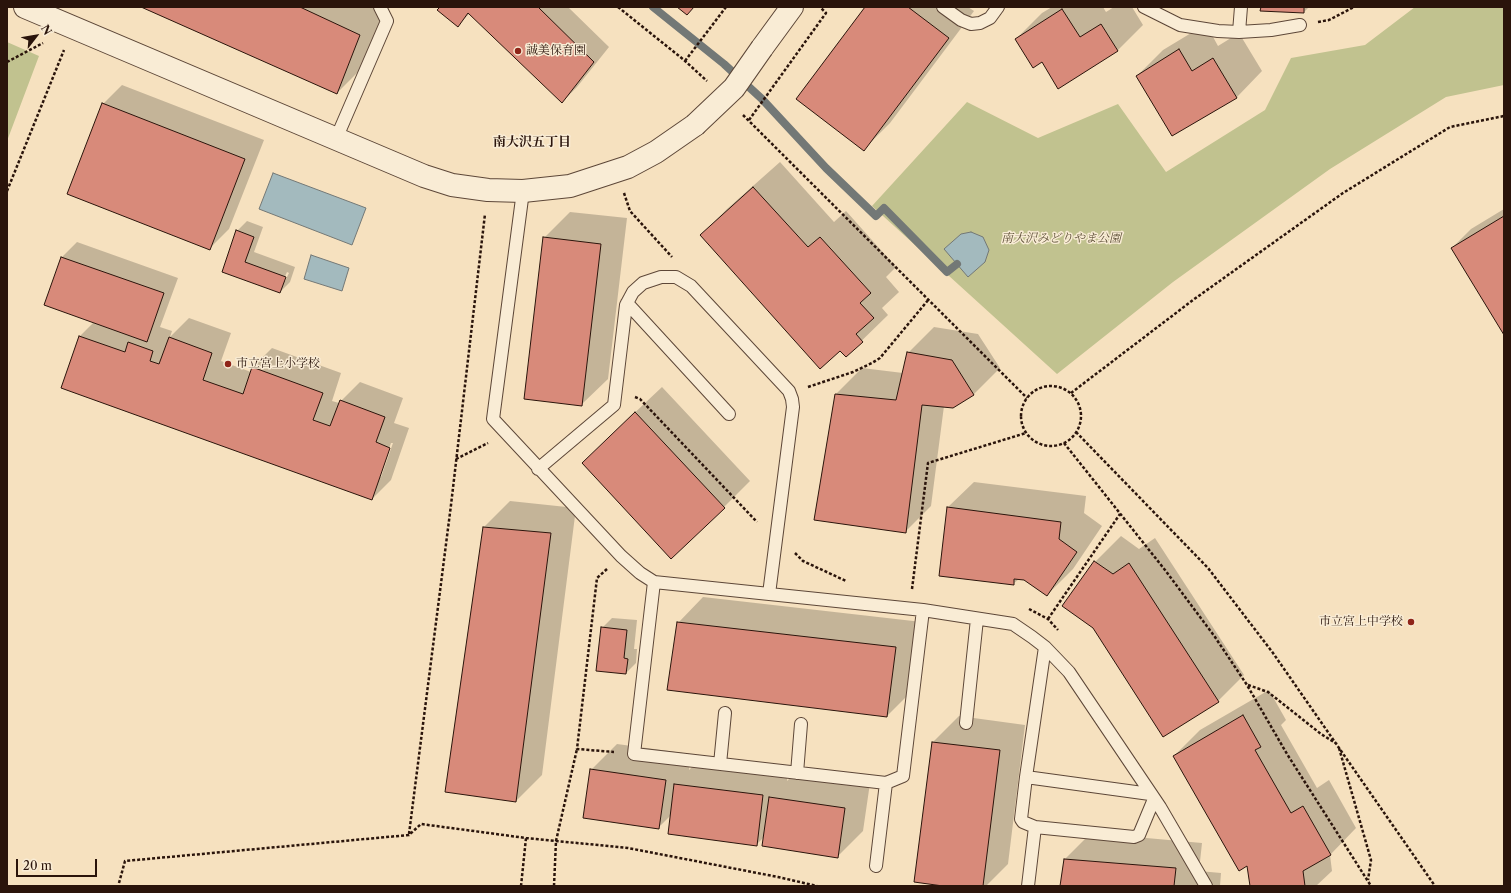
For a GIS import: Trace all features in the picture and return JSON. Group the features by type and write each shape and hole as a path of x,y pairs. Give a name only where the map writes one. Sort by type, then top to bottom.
{"street":[{"path":"25,7 424,176 452,185 488,190 524,191 570,186 628,167 656,152 695,125 734,88 792,7"}],"lane":[{"path":"336,139 387,21 380,7"},
{"path":"943,7 961,20 972,24 980,23 990,18 998,7"},
{"path":"1144,7 1180,25 1218,31 1239,32 1271,30 1300,24"},
{"path":"1239,32 1241,7"},
{"path":"524,191 493,419 538,469 621,556 640,574 654,582 923,610 1013,624 1045,647 1069,672 1155,800 1206,886"},
{"path":"538,469 614,405 626,305 633,292 643,283 661,277 676,277 691,286 790,393 793,407 769,594"},
{"path":"627,303 730,414"},
{"path":"654,582 634,754 886,783 903,776 923,610"},
{"path":"966,723 977,618"},
{"path":"1045,647 1021,819 1025,824 1035,827 1134,838 1139,835 1155,800"},
{"path":"720,764 725,713"},
{"path":"797,773 800,724"},
{"path":"1026,777 1155,800"},
{"path":"876,866 886,783"},
{"path":"1028,886 1035,827"}],"path":[{"path":"618,7 685,61 708,83"},
{"path":"685,61 726,7"},
{"path":"749,120 826,13 820,7"},
{"path":"1300,24 1329,20 1354,7"},
{"path":"7,62 52,38 68,25"},
{"path":"7,191 68,25"},
{"path":"737,110 749,120 1027,398"},
{"path":"1070,393 1193,300 1343,193 1450,127 1504,116"},
{"path":"409,835 488,190"},
{"path":"623,191 630,211 674,259"},
{"path":"790,393 853,372 880,358 928,300"},
{"path":"1046,386 1062,387 1074,396 1081,411 1080,427 1071,440 1056,447 1040,445 1027,436 1021,422 1022,405 1027,398 1031,392 1046,386"},
{"path":"615,391 640,399 758,523"},
{"path":"1076,432 1208,568 1273,653 1435,886"},
{"path":"911,592 928,463 1026,433"},
{"path":"456,459 506,434"},
{"path":"1064,443 1165,570 1215,637 1247,685 1287,754 1371,886"},
{"path":"1048,619 1120,514"},
{"path":"792,549 803,561 848,581"},
{"path":"554,886 556,841 577,749 597,578 621,556"},
{"path":"1247,685 1268,692 1321,734 1338,745 1371,860 1368,880"},
{"path":"577,749 634,754"},
{"path":"119,883 125,861 409,835 421,824 526,838 628,848 817,886"},
{"path":"521,886 526,838"}],"green space":[{"name":"南大沢みどりやま公園","path":"1415,7 1504,7 1504,85 1446,97 1330,169 1173,282 1057,374 872,206 967,102 1038,138 1118,104 1166,172 1265,110 1291,58 1365,45"},
{"path":"7,42 39,56 7,141"}],"water":[{"path":"273,173 366,208 352,245 259,209"},
{"path":"971,232 983,237 989,250 985,262 968,277 944,249 961,234"},
{"path":"311,255 349,268 342,291 304,279"}],"building":[{"path":"141,7 300,7 360,35 337,94"},
{"path":"440,7 538,7 594,62 562,103 468,13 458,27 437,10"},
{"path":"677,7 694,7 687,15"},
{"path":"865,7 908,7 949,38 864,151 796,99"},
{"path":"1261,7 1304,7 1304,13 1260,11"},
{"path":"1062,9 1080,37 1101,24 1118,51 1058,89 1042,62 1033,68 1015,39"},
{"path":"1179,49 1192,71 1213,58 1237,98 1172,136 1136,76"},
{"path":"102,103 245,159 210,250 67,194"},
{"path":"753,187 808,247 820,237 871,293 860,303 874,318 856,334 863,342 846,357 840,351 820,369 700,235"},
{"path":"1504,216 1504,335 1451,248"},
{"path":"236,230 254,237 245,262 286,277 280,293 222,272"},
{"path":"543,237 601,244 582,406 524,399"},
{"path":"61,257 164,293 147,342 44,305"},
{"path":"79,336 125,352 128,342 153,351 150,361 159,364 169,337 212,353 203,380 243,394 252,367 323,393 313,420 330,426 340,400 385,417 376,442 390,448 372,500 61,388"},
{"path":"907,352 952,360 974,395 953,408 922,405 906,533 814,520 835,394 896,400"},
{"path":"635,412 725,508 671,559 582,463"},
{"path":"947,507 1061,522 1059,539 1077,552 1047,596 1024,580 1014,579 1014,585 939,576"},
{"path":"483,527 551,533 516,802 445,792"},
{"path":"1094,561 1113,574 1129,563 1219,702 1163,737 1093,628 1062,606"},
{"path":"677,622 896,647 887,717 667,690"},
{"path":"601,627 627,630 624,658 628,659 626,674 596,671"},
{"path":"1243,715 1261,747 1255,750 1291,813 1303,806 1331,855 1303,871 1305,886 1250,886 1247,866 1239,871 1173,756"},
{"path":"932,742 1000,750 983,886 943,886 914,882"},
{"path":"590,769 666,780 659,829 583,818"},
{"path":"674,784 763,795 757,846 668,834"},
{"path":"769,797 845,808 838,858 762,846"},
{"path":"1064,859 1176,868 1174,886 1060,886"}],"waterway":[{"path":"653,7 724,64 762,99 826,168 876,216 884,208 947,272 957,264"}],"place":[{"name":"誠美保育園","path":"518,51"},
{"name":"市立宮上小学校","path":"228,364"},
{"name":"市立宮上中学校","path":"1411,622"}],"district":[{"name":"南大沢五丁目","path":"532,142"}]}
